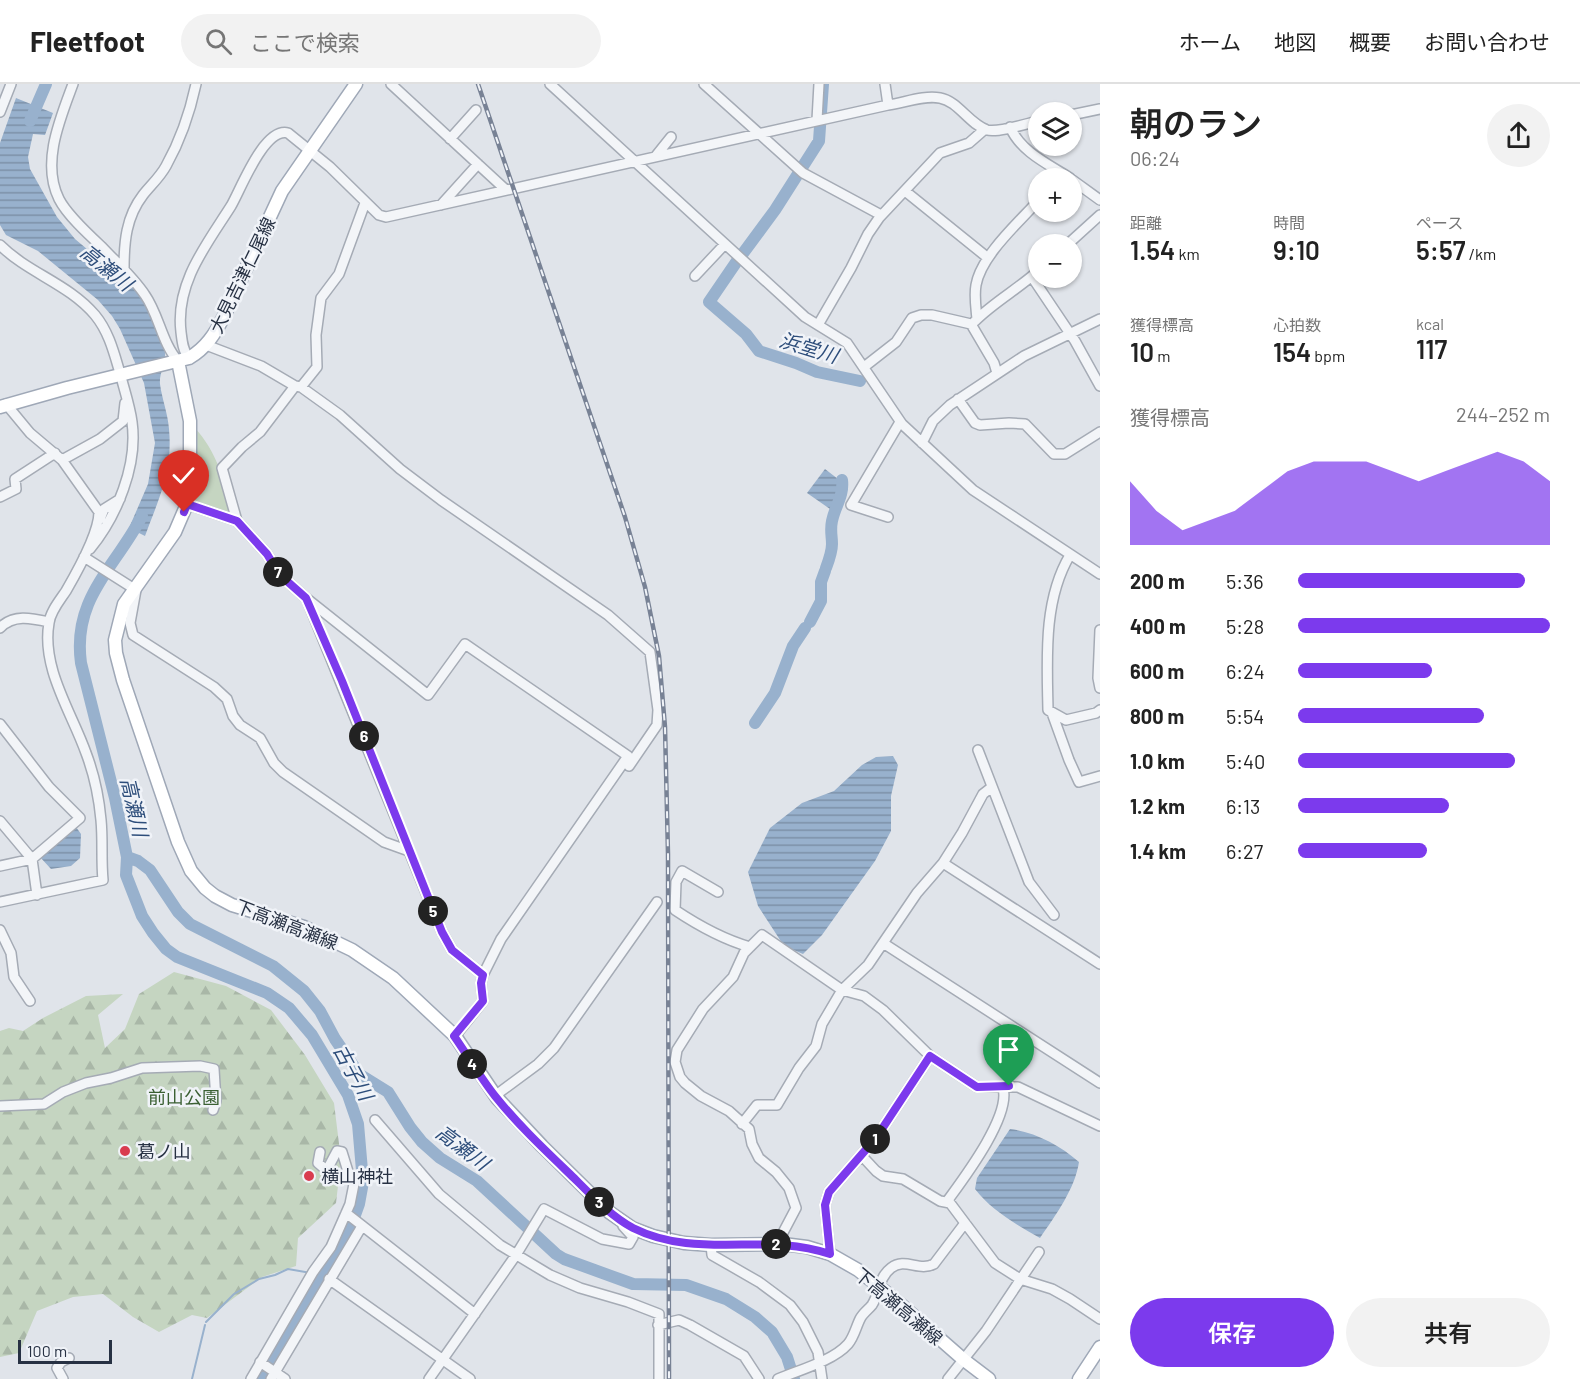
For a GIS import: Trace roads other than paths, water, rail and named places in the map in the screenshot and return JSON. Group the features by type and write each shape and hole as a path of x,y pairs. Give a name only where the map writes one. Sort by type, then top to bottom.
{"main road":[{"name":"大見吉津仁尾線","path":"2,406 120,374 183,360 206,345 224,316 282,191 356,84"},
{"name":"下高瀬高瀬線","path":"183,360 190,421 190,476 187,504 175,532 124,604 117,627 116,653 178,842 191,871 215,896 232,904 304,927 374,963 420,1002 454,1036 496,1098 542,1146 609,1212 632,1228 653,1236 684,1243 777,1244 807,1247 830,1254 858,1270 879,1286 964,1360 990,1379"},
{"path":"1079,1379 1100,1347"}],"street":[{"path":"0,112 11,84"},
{"path":"73,84 56,133 53,154 55,187 60,201 146,295 183,360"},
{"path":"124,269 124,239 127,226 143,195 165,168 176,147 196,84"},
{"path":"391,84 506,190"},
{"path":"550,84 805,317 842,338 900,422 973,490 1100,574"},
{"path":"704,84 801,172 881,215"},
{"path":"819,84 820,120"},
{"path":"885,84 888,105"},
{"path":"183,360 185,354 180,326 181,306 187,281 231,206 256,157 273,136 283,132 330,167 379,215 386,217 888,105 932,98 942,99 985,129 993,130 1028,124"},
{"path":"1082,113 1100,109"},
{"path":"450,139 476,110"},
{"path":"1010,127 1020,144 1052,168"},
{"path":"818,325 868,234 881,215 940,153 969,143 985,129"},
{"path":"655,157 671,138"},
{"path":"441,205 478,164"},
{"path":"1082,189 1100,200"},
{"path":"905,191 988,258"},
{"path":"365,202 339,274 321,298 316,335 317,367 260,432 222,468 237,521 267,554 279,574 428,695 465,644 628,756 501,939 483,975 481,983 483,1001 454,1036"},
{"path":"997,374 974,321 976,284 988,258 1028,212"},
{"path":"1079,234 1100,215"},
{"path":"695,276 725,244"},
{"path":"0,245 81,301 94,315 111,343 120,374 132,422 131,456 120,499 109,523 84,557"},
{"path":"974,321 1028,279"},
{"path":"1043,288 1100,386"},
{"path":"864,367 896,342 912,318 932,315 974,321"},
{"path":"922,443 933,421 958,399 1024,356 1100,319"},
{"path":"206,345 261,366 340,415 400,469 600,609 650,652 658,710 657,725 628,766"},
{"path":"0,497 16,489 15,479 100,439 123,421 126,398"},
{"path":"958,399 975,423 980,425 1025,424 1053,454 1065,454 1100,432"},
{"path":"2,406 59,457 99,512 99,521"},
{"path":"888,517 851,505 900,422"},
{"path":"0,902 103,879 102,822 98,798 86,753 55,678 49,652 49,622 84,557 104,509 120,499"},
{"path":"187,504 237,521"},
{"path":"1070,555 1058,578 1054,593 1046,650 1048,710 1066,720 1100,713"},
{"path":"84,557 136,590 130,623 133,635 214,687 227,699 233,716 240,725 260,738 274,763 283,772 384,842 409,851"},
{"path":"306,598 342,681 442,932 452,950 483,975"},
{"path":"2,622 27,618 49,622"},
{"path":"1100,630 1098,678 1100,688"},
{"path":"1052,713 1079,782 1100,776"},
{"path":"0,724 49,787 80,818 32,859 0,866"},
{"path":"978,750 1029,882 1054,915"},
{"path":"742,1124 757,1105 777,1105 799,1068 816,1046 822,1024 842,990 868,965 917,893 943,863 983,794 992,787"},
{"path":"0,821 32,859 37,894"},
{"path":"943,863 1100,964"},
{"path":"718,892 682,871 676,882 675,910 706,930 731,942 750,947"},
{"path":"496,1098 500,1092 538,1064 554,1048 657,902"},
{"path":"0,930 11,953 14,977 30,1001"},
{"path":"777,1244 796,1208 789,1188 776,1172 759,1158 752,1144 749,1129 729,1111 701,1096 685,1083 680,1077 675,1062 676,1050 703,1009 733,977 744,953 762,934 842,990 864,996 883,1010 930,1056 977,1087 1018,1086 1100,1126"},
{"path":"883,943 1100,1083"},
{"path":"830,1254 825,1205 829,1192 862,1156 930,1056"},
{"path":"0,1106 44,1104 63,1092 86,1083 142,1068 200,1066 214,1069 216,1101 213,1110"},
{"path":"1000,1087 1003,1088 1004,1093 999,1118 968,1173 948,1200 995,1263 1020,1279 1052,1289 1100,1318"},
{"path":"375,1120 452,1207 500,1245 580,1288 628,1302 658,1314 659,1379"},
{"path":"251,1379 312,1273 331,1247 346,1212 354,1184 342,1152 337,1151 326,1169 318,1163 320,1152"},
{"path":"862,1156 883,1176 903,1179 940,1201 950,1203"},
{"path":"429,1379 517,1254 544,1209 603,1239 629,1244 633,1238 631,1234 609,1212"},
{"path":"346,1212 475,1314"},
{"path":"778,1379 839,1352 849,1342 861,1317 873,1303 882,1277 889,1269 898,1263 927,1268 934,1264 965,1223"},
{"path":"273,1375 361,1225"},
{"path":"711,1245 712,1255 724,1264 759,1282 790,1305 803,1322 822,1379"},
{"path":"948,1379 986,1331 1039,1252"},
{"path":"329,1279 471,1379"},
{"path":"658,1325 679,1320 690,1325 744,1356 759,1379"},
{"path":"63,1379 57,1368 61,1362 69,1358"},
{"path":"260,1362 273,1375 285,1379"}],"water":[{"path":"16,98 53,113 45,135 33,134 28,157 30,169 57,217 75,239 137,291 145,304 165,352 160,384 168,423 169,458 160,497 145,536 129,528 148,484 155,443 144,383 120,329 98,300 38,251 6,235 0,225 0,143"},
{"path":"825,469 838,479 838,493 830,509 807,493"},
{"path":"893,756 898,765 891,796 891,831 875,861 822,935 803,954 784,946 758,906 748,872 770,828 802,803 834,791 862,765 876,757"},
{"path":"76,827 81,834 80,858 71,866 51,869 40,857"},
{"path":"1010,1129 1047,1140 1079,1162 1069,1192 1040,1238 997,1210 975,1189 977,1178"}],"waterway":[{"name":"高瀬川","path":"30,121 46,84"},
{"name":"浜堂川","path":"741,256 775,210 819,141 823,84"},
{"name":"浜堂川","path":"737,261 709,302 746,334 759,351 817,372 860,381"},
{"name":"浜堂川","path":"826,568 832,544 832,521 841,496 842,480"},
{"name":"古子川","path":"142,516 89,602 80,640 81,663 115,798 127,857 126,875 142,916 166,949 177,957 267,993 289,1008 312,1035 348,1095 358,1124 363,1182 359,1204 350,1229 262,1379"},
{"name":"浜堂川","path":"810,622 821,601 821,582 825,571"},
{"name":"浜堂川","path":"755,723 775,693 793,646 805,628"},
{"name":"高瀬川","path":"127,857 138,861 150,870 178,912 190,924 273,966 304,991 320,1011 335,1039 359,1074 388,1092 422,1142 440,1158 477,1181 556,1254 633,1284 686,1285 726,1299 755,1317 772,1332 787,1357 794,1379"},
{"path":"206,1322 234,1294 259,1279 288,1269 311,1273"},
{"path":"192,1379 205,1325"}],"railway":[{"path":"478,84 625,517 645,587 659,656 665,727 668,854 669,1379"}],"place":[{"name":"葛ノ山","path":"125,1151"},
{"name":"横山神社","path":"309,1176"}],"park label":[{"name":"前山公園","path":"184,1097"}]}
